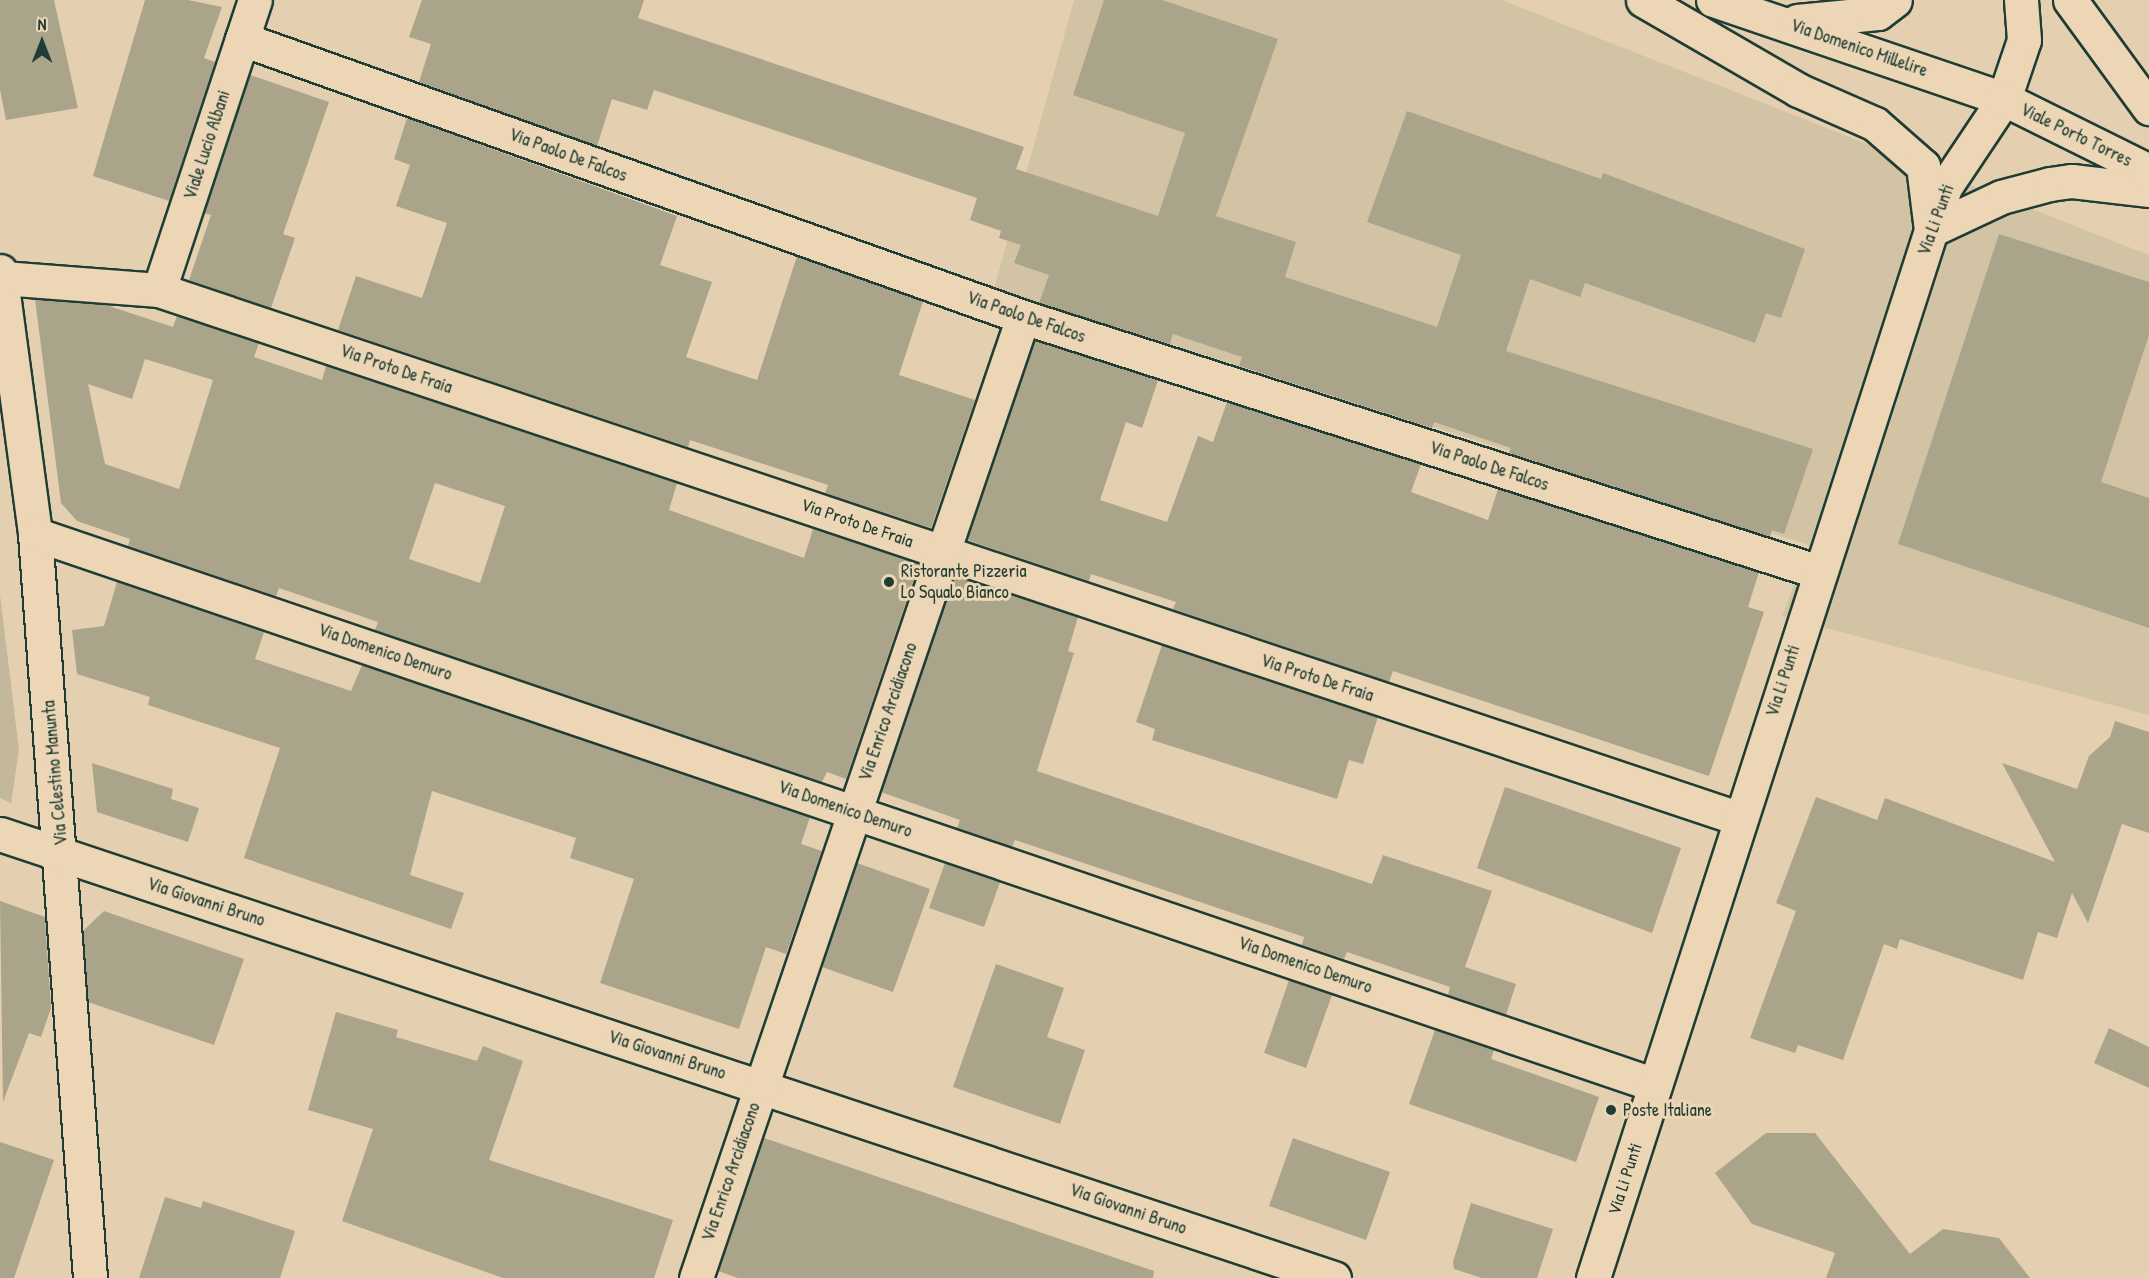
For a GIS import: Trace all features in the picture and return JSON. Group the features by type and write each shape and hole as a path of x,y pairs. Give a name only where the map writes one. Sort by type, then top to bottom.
{"street":[{"name":"Viale Lucio Albani","path":"159,290 255,0"},
{"path":"1643,0 1798,90 1875,124 1923,166 1931,230 2001,197 2050,184 2072,182 2149,190"},
{"name":"Via Domenico Millelire","path":"1713,0 2004,99"},
{"path":"1783,22 1878,13 1895,0"},
{"name":"Via Li Punti","path":"1593,1278 1738,818 1945,187 2004,99 2024,40 2021,0"},
{"path":"2070,0 2149,108"},
{"name":"Via Paolo De Falcos","path":"242,39 1023,317 1819,572"},
{"name":"Viale Porto Torres","path":"2004,99 2149,171"},
{"name":"Via Proto De Fraia","path":"1,274 159,290 1738,818"},
{"name":"Via Celestino Manunta","path":"1,274 35,534 62,854 90,1278"},
{"name":"Via Enrico Arcidiacono","path":"696,1278 1023,317"},
{"name":"Via Domenico Demuro","path":"35,534 1655,1085"},
{"name":"Via Giovanni Bruno","path":"0,834 1334,1278"}],"shaded area":[{"path":"1074,0 1502,0 2149,255 2149,715 1782,616 1809,545 994,289"},
{"path":"0,595 19,750 11,803 0,798"}],"building":[{"path":"0,0 54,0 78,108 6,120 0,90"},
{"path":"145,0 188,0 222,7 204,58 215,62 169,201 93,176"},
{"path":"422,0 644,0 638,18 1024,147 1016,169 1158,216 1185,133 1073,95 1104,0 1162,0 1278,39 1216,216 1296,242 1285,277 1437,327 1461,255 1367,222 1407,111 1601,179 1603,173 1805,249 1781,318 1766,313 1755,343 1585,283 1580,297 1530,279 1506,351 1813,449 1784,534 1772,530 1770,537 1509,453 1511,448 1434,422 1432,428 1239,366 1242,357 1173,334 1170,344 1039,303 1049,275 1014,263 1021,245 999,238 1001,231 970,220 977,198 654,90 647,110 612,99 597,146 419,82 431,44 409,37"},
{"path":"250,75 329,102 283,234 295,238 271,308 189,280 211,215 204,213"},
{"path":"407,118 677,216 660,265 712,282 686,357 757,380 797,256 923,301 899,375 975,400 931,528 825,493 828,485 690,440 688,447 338,330 356,276 422,298 447,223 396,206 410,165 394,159"},
{"path":"1999,234 2149,282 2149,335 2101,482 2149,498 2149,628 1898,544"},
{"path":"35,299 106,305 173,327 177,316 259,343 254,357 322,380 326,366 677,483 669,510 804,558 813,529 919,564 846,779 827,772 822,782 375,630 378,622 279,588 276,596 128,546 130,539 77,521 61,503","holes":["145,359 213,380 179,489 105,464 88,384 132,399","435,483 505,506 480,583 409,559"]},
{"path":"1035,340 1158,380 1142,428 1126,422 1100,500 1167,522 1198,436 1213,442 1227,402 1421,464 1411,492 1488,520 1498,489 1759,572 1748,607 1764,612 1709,776 1393,671 1389,682 1173,609 1176,602 1091,574 1089,581 967,540"},
{"path":"955,576 1078,617 1068,651 1074,653 1037,771 1372,884 1383,855 1492,891 1465,967 1516,984 1506,1015 1448,995 1450,987 1347,952 1344,959 1302,945 1304,937 1015,840 1012,847 957,828 960,820 881,792"},
{"path":"117,582 264,632 255,659 351,691 362,665 810,817 801,844 822,851 786,954 766,947 739,1029 600,983 634,879 570,858 576,838 432,791 410,875 464,893 451,929 244,858 280,748 148,705 150,697 77,674 72,630 104,626"},
{"path":"1162,645 1378,717 1363,764 1349,760 1337,799 1152,740 1155,729 1136,722"},
{"path":"2115,721 2149,732 2149,833 2122,824 2088,923 2072,893 2057,938 2038,932 2023,980 1900,939 1897,949 1884,944 1843,1060 1798,1045 1795,1053 1750,1038 1796,911 1776,903 1816,797 1877,820 1885,798 2055,862 2002,763 2077,789 2089,756 2110,737"},
{"path":"92,763 173,789 171,799 199,808 188,842 97,812"},
{"path":"1505,787 1681,848 1652,933 1477,868"},
{"path":"857,863 930,889 893,992 822,967"},
{"path":"945,863 1000,882 984,927 929,908"},
{"path":"0,901 45,917 51,1008 41,1037 29,1033 3,1102"},
{"path":"104,911 244,959 214,1045 88,1002 83,931"},
{"path":"996,964 1064,988 1047,1037 1085,1050 1060,1124 953,1087"},
{"path":"1289,980 1332,995 1306,1068 1264,1053"},
{"path":"336,1012 398,1030 396,1037 477,1061 483,1046 523,1061 489,1160 673,1220 654,1278 503,1278 342,1221 373,1129 308,1110"},
{"path":"2109,1028 2149,1047 2149,1088 2094,1063"},
{"path":"1435,1030 1494,1050 1491,1059 1599,1097 1576,1162 1409,1104"},
{"path":"1766,1133 1815,1133 1910,1254 1943,1229 1999,1238 2030,1278 1826,1278 1835,1253 1752,1224 1715,1173"},
{"path":"764,1138 1154,1271 1153,1278 738,1278 718,1271"},
{"path":"1293,1138 1390,1172 1366,1240 1269,1206"},
{"path":"0,1142 54,1160 14,1278 0,1278"},
{"path":"165,1197 201,1208 203,1201 295,1231 280,1278 139,1278"},
{"path":"1471,1203 1553,1229 1537,1278 1482,1278 1454,1269 1453,1262"}],"place":[{"name":"Ristorante Pizzeria Lo Squalo Bianco","path":"889,582"},
{"name":"Poste Italiane","path":"1611,1110"}]}
